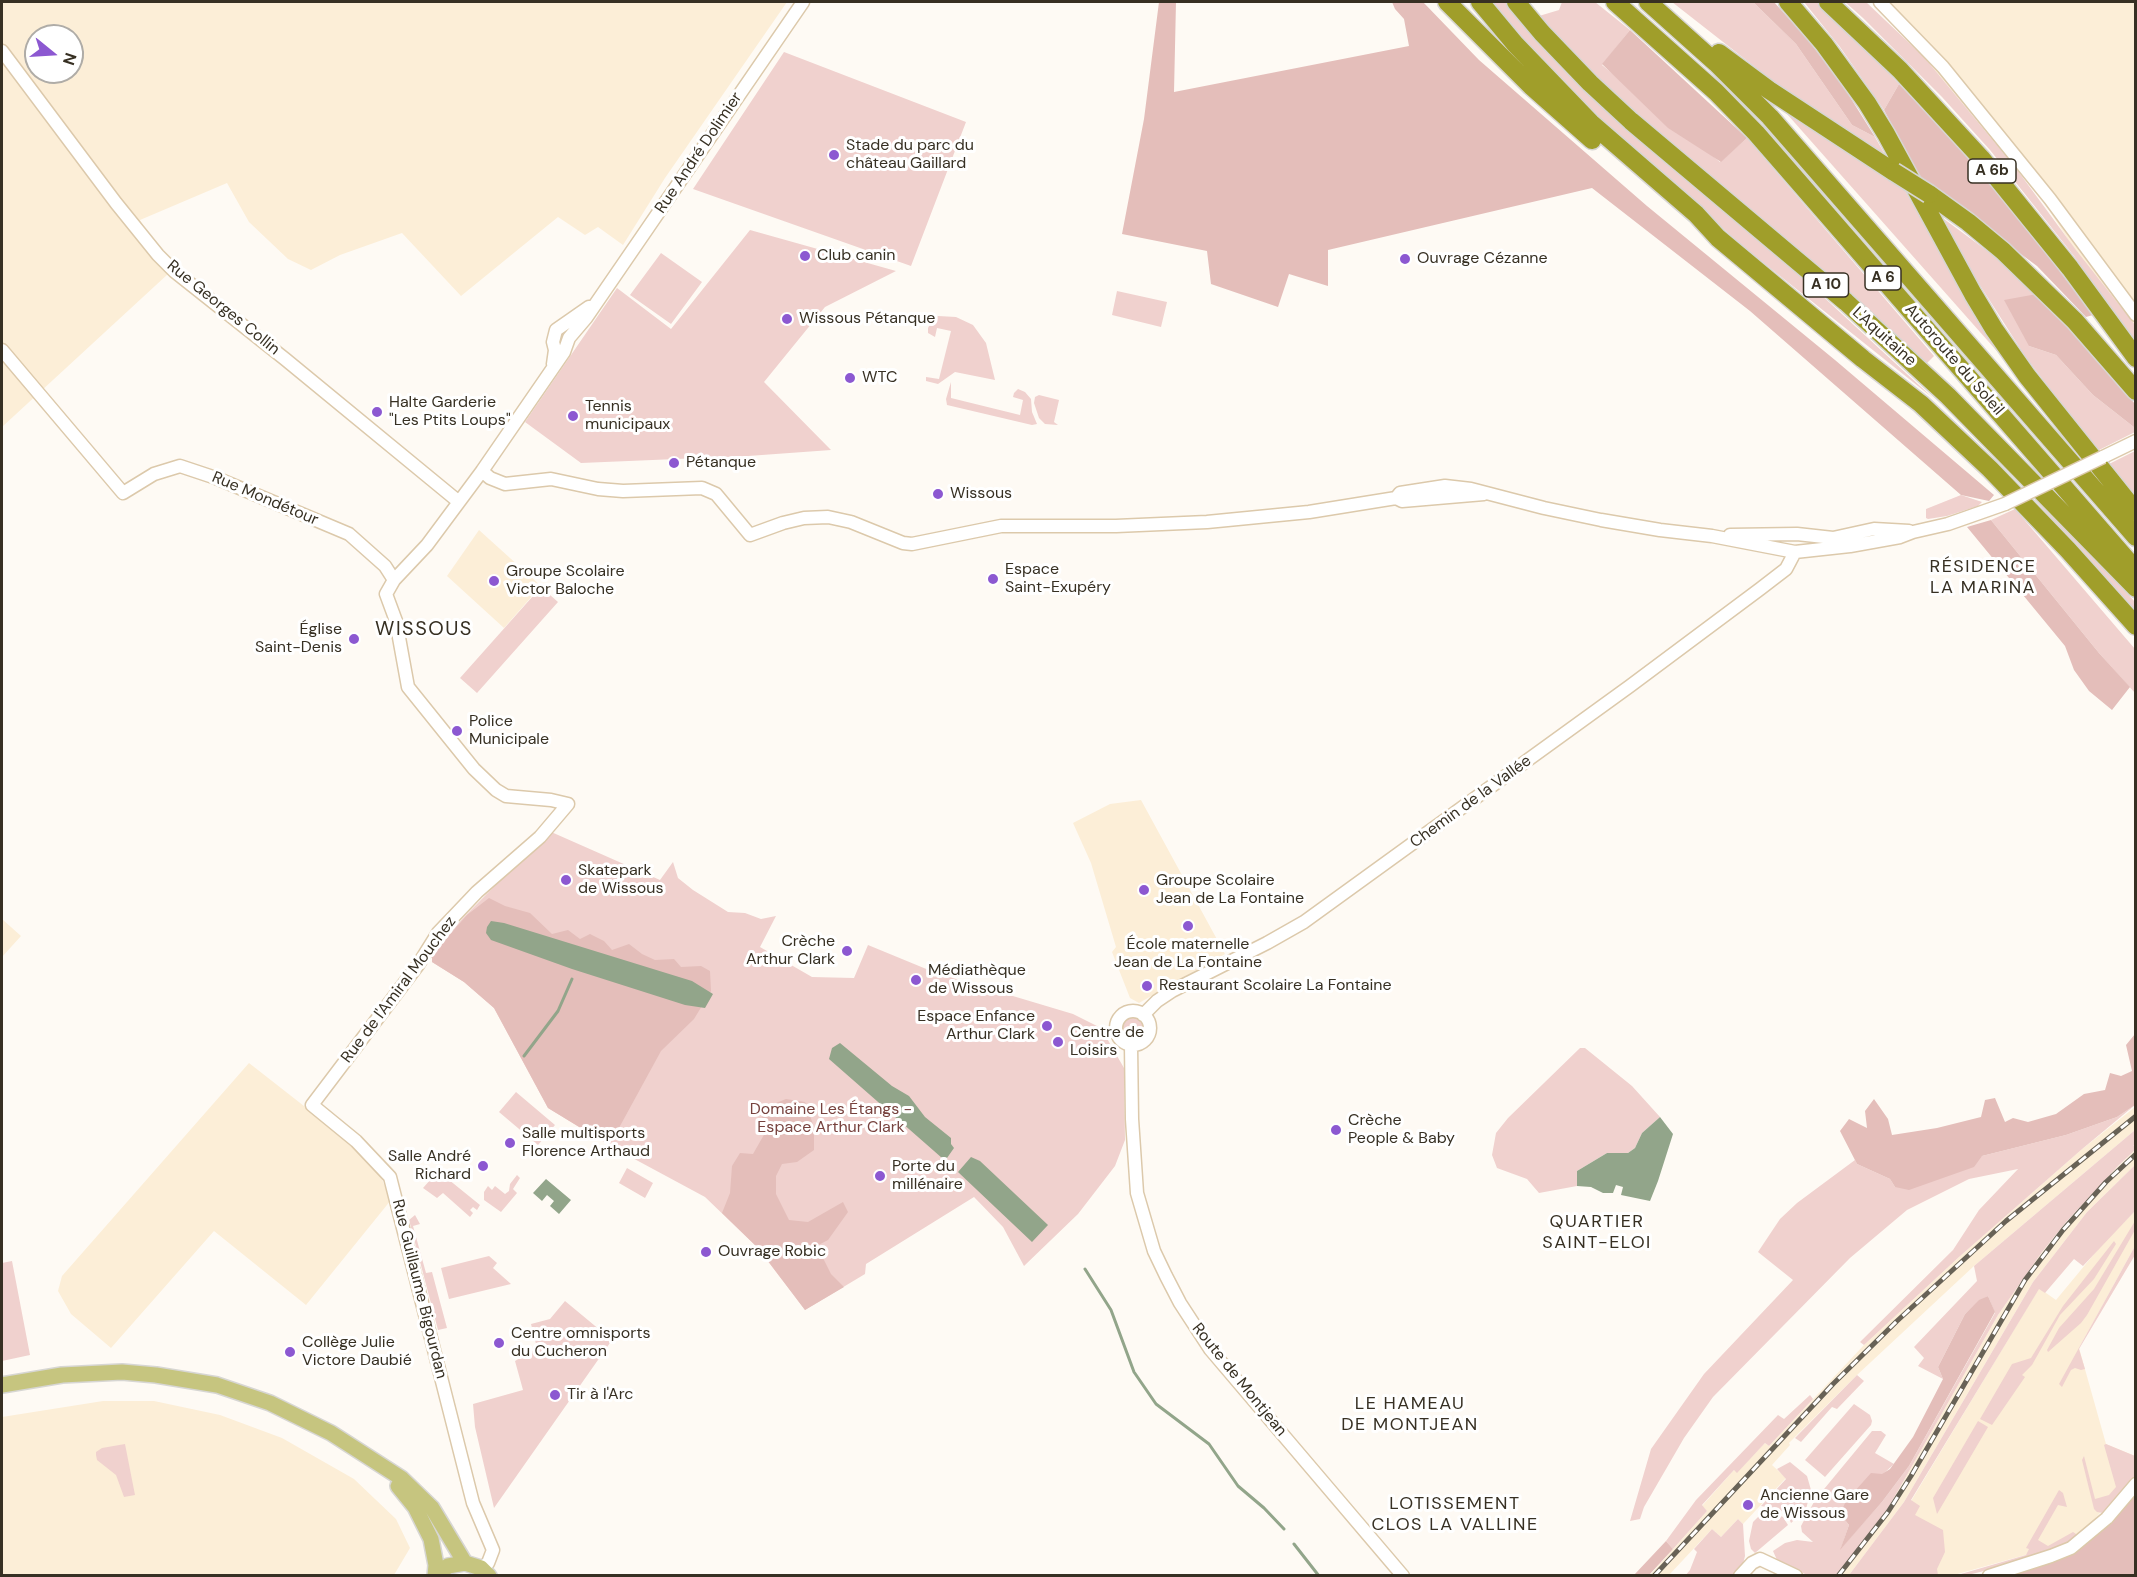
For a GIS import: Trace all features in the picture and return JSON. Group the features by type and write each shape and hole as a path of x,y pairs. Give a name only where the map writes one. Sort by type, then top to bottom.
{"highway":[{"path":"1447,2 1531,86 1598,145 1693,227 1718,238"},
{"path":"1480,2 1515,44 1591,123 1696,214 1718,238 1863,359 1921,404 2043,522 2136,626"},
{"name":"L'Aquitaine","path":"1516,2 1590,83 1631,121 1829,288 1948,396 2136,588"},
{"name":"Autoroute du Soleil","path":"1615,2 1716,92 1756,133 2136,570"},
{"path":"1648,2 1769,90 1968,222 2010,258 2074,321 2136,391"},
{"name":"Autoroute du Soleil","path":"1648,2 1716,63 1778,126 2136,537"},
{"path":"1788,2 1824,44 1867,103 1994,329 2027,376 2136,512"},
{"name":"A 6b","path":"1828,2 1900,70 1981,158 2070,268 2136,358"}],"main road":[{"path":"2,1385 62,1375 123,1372 217,1385 270,1403 331,1433 401,1478 428,1502 465,1563"},
{"path":"373,1461 406,1494 420,1515 432,1545 436,1565 435,1575"},
{"path":"435,1575 448,1566 465,1563 485,1572"}],"street":[{"name":"Rue André Dolimier","path":"394,580 427,546 482,471 553,365 555,350 553,342 556,330 575,324 595,303 803,2"},
{"path":"1880,2 1943,67 2050,200 2136,315"},
{"name":"Rue Georges Collin","path":"2,51 116,203 174,271 291,363 459,502"},
{"name":"Rue Mondétour","path":"2,350 123,493 154,474 180,466 216,478 349,534 385,566 394,580"},
{"path":"482,471 490,478 505,484 551,479 620,491 648,492 702,488 716,494 750,535 804,518 828,517 851,522 903,543 912,544 1001,526 1116,526 1207,522 1309,512 1396,498 1402,501 1484,494 1601,520 1795,551 1850,546 1900,537 1948,524 2005,504 2136,441"},
{"path":"1712,536 1796,534 1833,538 1874,529 1913,532"},
{"path":"1795,551 1787,539 1796,534"},
{"path":"1795,551 1805,547 1804,540 1796,534"},
{"name":"Chemin de la Vallée","path":"1143,1015 1157,1001 1172,992 1304,922 1638,681 1786,569 1795,551"},
{"name":"Rue de l'Amiral Mouchez","path":"312,1105 418,965 438,933 477,892 540,837 568,804 506,796 496,790 474,770 408,687 393,610 386,597 394,580"},
{"path":"1138,1012 1143,1015 1148,1021 1149,1032 1143,1042 1131,1045 1121,1041 1116,1032 1117,1022 1123,1014 1138,1012"},
{"name":"Route de Montjean","path":"1131,1045 1132,1130 1137,1193 1154,1251 1166,1276 1180,1303 1210,1349 1403,1575"},
{"name":"Rue Guillaume Bigourdan","path":"312,1105 356,1141 390,1177 473,1503 493,1550 485,1572"},
{"path":"1989,1575 2071,1548 2107,1518 2136,1484"},
{"path":"1740,1575 1752,1563 1760,1559 1796,1575"}],"shaded area":[{"path":"2,2 787,2 665,178 623,245 598,227 585,235 558,217 461,296 402,233 340,255 311,270 288,259 249,222 227,183 140,220 168,274 2,427"},
{"path":"1159,2 1176,2 1174,92 1409,46 1404,19 1392,2 1423,2 1479,60 1647,206 1835,360 1994,495 1989,501 1961,495 1750,311 1592,188 1328,250 1328,286 1289,274 1278,307 1211,284 1207,251 1122,234 1144,119"},
{"path":"1753,2 1774,2 1809,41 1845,89 1875,137 1852,125 1796,44"},
{"path":"1878,2 2135,2 2135,342 2041,198"},
{"path":"1630,30 1747,138 1721,162 1668,128 1602,64"},
{"path":"1899,84 1988,177 2093,315 2086,317 2037,266 1922,181 1884,110"},
{"path":"2037,294 2080,338 2135,404 2135,428 2093,395 2056,355 2029,346 2004,300"},
{"path":"1991,520 2099,653 2130,687 2112,710 2089,691 2074,670 2065,646 1967,527"},
{"name":"Groupe Scolaire Victor Baloche","path":"479,530 541,586 504,628 447,576"},
{"name":"Groupe Scolaire Jean de La Fontaine","path":"1141,800 1225,954 1139,1003 1130,998 1112,952 1116,947 1091,863 1073,823 1110,804"},
{"path":"489,898 505,906 530,913 552,934 568,930 580,939 590,934 604,941 612,950 629,944 655,960 674,959 681,967 701,966 710,971 711,991 694,1019 661,1051 614,1137 602,1141 548,1108 494,1008 464,982 432,962 432,955 467,915"},
{"path":"2,919 21,936 2,957"},
{"path":"491,921 504,923 692,981 713,994 705,1008 685,1005 572,969 491,940 486,933"},
{"path":"2135,1034 2135,1105 2117,1117 2066,1135 1982,1156 1974,1167 1909,1190 1895,1187 1890,1179 1857,1164 1840,1131 1849,1119 1867,1128 1865,1111 1874,1099 1888,1119 1892,1135 1937,1128 1981,1117 1985,1100 1995,1098 2005,1122 2013,1118 2028,1122 2056,1114 2084,1094 2105,1090 2110,1073 2121,1076 2132,1071 2126,1045"},
{"path":"840,1043 892,1086 909,1096 925,1117 951,1138 954,1148 947,1158 942,1158 829,1059 832,1048"},
{"path":"249,1063 350,1142 380,1175 391,1200 306,1305 214,1231 111,1348 71,1314 58,1291 62,1276"},
{"path":"786,1099 805,1102 814,1127 814,1150 797,1162 782,1164 776,1176 776,1194 789,1220 808,1222 843,1202 848,1212 828,1240 809,1250 823,1258 831,1274 844,1287 805,1310 758,1248 722,1213 730,1193 732,1166 740,1153 753,1154 765,1133 761,1109"},
{"name":"Ancienne Gare de Wissous","path":"2135,1107 2135,1130 1974,1266 1857,1375 1789,1443 1790,1445 1772,1465 1786,1478 1743,1524 1738,1519 1721,1537 1712,1529 1669,1575 1649,1576 1707,1511 1702,1506 1734,1470 1737,1472 1765,1443 1769,1446 1864,1345 1959,1257 2081,1150"},
{"path":"1660,1117 1673,1134 1650,1201 1621,1195 1623,1187 1616,1185 1613,1193 1603,1193 1591,1187 1577,1186 1577,1171 1607,1153 1628,1153 1635,1148 1642,1133"},
{"path":"2135,1150 2135,1165 2087,1212 2033,1282 1904,1502 1849,1575 1836,1576 1883,1517 1998,1315 2042,1252 2096,1188"},
{"path":"971,1157 980,1161 1048,1225 1032,1242 958,1172"},
{"path":"546,1179 571,1200 559,1214 550,1206 554,1201 547,1195 542,1201 533,1193"},
{"path":"2135,1211 2135,1246 2079,1348 2106,1444 2135,1456 2135,1470 2095,1519 2068,1543 1954,1575 1866,1576 2039,1288 2056,1300 2104,1242"},
{"path":"1988,1296 1995,1312 1909,1466 1882,1502 1840,1550 1849,1525 1840,1514 1846,1501 1871,1473 1882,1474 1890,1469 1913,1437 1943,1379 1938,1367 1965,1314 1979,1300"},
{"path":"103,1401 154,1401 220,1415 282,1438 354,1479 396,1519 410,1548 394,1575 2,1576 2,1417"},
{"path":"2135,1496 2135,1575 2002,1576 2078,1550"},
{"path":"1666,1541 1673,1549 1649,1575 1634,1575"}],"green space":[{"path":"1489,2 1506,2 1565,68 1616,118 1804,279 1933,398 1745,248 1641,156 1564,86"},
{"path":"1562,2 1595,2 1630,30 1602,65 1720,162 1747,138 1934,356 1925,365 1609,91 1539,16 1559,10"},
{"path":"1672,2 1753,2 1796,44 1852,125 1875,137 1887,158 1787,92"},
{"path":"1804,2 1817,2 1847,29 1899,84 1884,110 1840,47"},
{"path":"1845,2 1866,2 1924,57 2015,167 2135,325 2135,343 2074,256 1990,150 1942,97"},
{"name":"Stade du parc du château Gaillard","path":"784,52 966,122 911,266 693,189"},
{"path":"1787,114 1903,187 1961,290 2003,358"},
{"path":"1944,219 2005,264 2037,294 2029,346 2056,355 2093,395 2135,428 2135,432 2097,451 2025,356 1969,268"},
{"path":"750,230 896,271 825,307 764,382 831,450 581,463 525,422 617,288 671,329"},
{"path":"661,253 702,282 671,324 630,295"},
{"path":"1117,291 1167,302 1161,327 1112,315"},
{"path":"938,316 956,317 973,325 986,343 995,380 955,372 938,384 926,381 926,377 939,379 951,331 937,328 935,337 928,333 932,320"},
{"path":"951,382 951,398 1020,415 1023,400 1013,397 1018,389 1025,392 1031,399 1032,412 1037,424 1032,425 947,405 946,399"},
{"path":"1039,395 1059,400 1054,422 1058,425 1045,424 1039,418 1034,403 1035,397"},
{"path":"2135,451 2135,496 2109,464"},
{"path":"1961,495 1982,502 1978,506 1947,516 1926,518 1926,509"},
{"path":"2040,497 2135,602 2135,616 2035,500"},
{"path":"2015,509 2135,649 2135,693 2099,653 1991,520"},
{"path":"541,587 558,602 477,693 460,678"},
{"name":"Domaine Les Étangs - Espace Arthur Clark","path":"549,831 660,880 673,862 678,878 728,912 745,913 761,919 776,916 760,947 812,977 854,978 868,945 936,973 1073,1014 1101,1028 1124,1068 1125,1140 1115,1166 1078,1214 1024,1266 1003,1227 974,1197 866,1264 865,1274 805,1310 758,1248 705,1197 614,1148 548,1108 494,1008 464,982 432,962 432,955 462,919"},
{"path":"1133,1017 1141,1020 1144,1028 1141,1036 1133,1039 1125,1036 1122,1028 1125,1020"},
{"path":"1580,1048 1585,1048 1632,1086 1660,1117 1642,1133 1635,1148 1628,1153 1607,1153 1577,1171 1577,1186 1539,1193 1527,1179 1497,1168 1492,1155 1496,1133 1508,1118"},
{"path":"516,1092 555,1125 538,1145 499,1112"},
{"path":"2135,1105 1959,1257 1864,1345 1860,1342 1953,1250 1979,1210 2018,1169 1969,1179 1907,1210 1850,1258 1713,1397 1684,1438 1644,1507 1640,1519 1630,1521 1651,1449 1704,1374 1793,1280 1758,1252 1780,1219 1797,1203 1855,1160 1857,1164 1890,1179 1895,1187 1982,1156 2066,1135 2117,1117"},
{"path":"2135,1130 2133,1146 2135,1145 2135,1150 2067,1221 2042,1252 1998,1315 1883,1517 1846,1566 1836,1575 1807,1575 1777,1560 1773,1551 1785,1543 1797,1540 1813,1542 1802,1532 1801,1526 1815,1500 1872,1431 1881,1431 1886,1435 1875,1453 1894,1464 1840,1514 1849,1525 1841,1548 1882,1502 1909,1466 1995,1313 1988,1296 1965,1314 1938,1367 1943,1379 1918,1366 1924,1358 1914,1347 1977,1281 1974,1266"},
{"path":"2135,1165 2135,1211 2083,1266 2074,1259 2045,1293 2039,1289 1911,1500 1920,1506 1915,1515 1943,1530 1945,1552 1937,1569 1938,1575 1849,1575 1904,1502 2033,1282 2087,1212"},
{"path":"627,1168 653,1183 645,1198 619,1183"},
{"path":"438,1171 480,1205 477,1210 473,1207 470,1210 473,1213 470,1217 443,1193 437,1198 423,1188"},
{"path":"517,1175 520,1178 513,1189 517,1193 501,1212 484,1200 484,1192 488,1186 492,1190 495,1186 505,1194"},
{"path":"415,1215 420,1224 413,1226 426,1273 432,1272 447,1328 438,1330 409,1220"},
{"path":"2135,1221 2135,1230 2087,1315 2048,1352 2059,1328 2094,1289"},
{"path":"2114,1241 2116,1244 2094,1279 2060,1315 2032,1365 2022,1375 2025,1377 1992,1425 1980,1419 2012,1364 2031,1358 2063,1306"},
{"path":"2135,1246 2135,1255 2079,1349 2085,1369 2071,1370 2062,1387 2059,1384"},
{"path":"489,1256 497,1263 493,1268 511,1284 449,1299 441,1268"},
{"path":"12,1261 30,1355 2,1361 2,1263"},
{"path":"565,1301 612,1340 494,1508 475,1427 473,1404 523,1390 515,1361 537,1348 531,1324 550,1319"},
{"path":"1857,1375 1864,1381 1837,1409 1832,1407 1801,1442 1795,1438"},
{"path":"1810,1395 1813,1399 1769,1446 1765,1443 1737,1473 1734,1470 1702,1505 1707,1511 1673,1549 1666,1541 1696,1500 1778,1415 1784,1419"},
{"path":"1854,1404 1870,1415 1871,1425 1825,1477 1805,1460"},
{"path":"1978,1421 1988,1427 1937,1514 1933,1498"},
{"path":"125,1444 135,1495 124,1497 116,1475 97,1460 96,1452 102,1448"},
{"path":"2104,1445 2135,1456 2135,1479 2103,1513 2094,1509 2082,1460 2084,1456 2095,1499 2109,1495 2116,1487"},
{"path":"1790,1462 1807,1476 1811,1490 1806,1509 1791,1523 1788,1516 1779,1509 1761,1506 1786,1479 1777,1469"},
{"path":"2059,1490 2063,1493 2067,1507 2058,1505 2038,1540 2048,1546 2073,1532 2077,1539 2032,1559 1968,1575 1954,1576 2026,1555 2029,1549 2026,1548"},
{"path":"1769,1512 1783,1517 1788,1525 1755,1553 1749,1541 1753,1522 1760,1515"},
{"path":"1738,1519 1743,1524 1745,1556 1743,1564 1732,1575 1685,1576 1697,1552 1694,1549 1712,1529 1721,1537"}],"waterway":[{"path":"524,1056 558,1011 572,979"},
{"path":"1085,1269 1111,1310 1134,1372 1156,1404 1209,1444 1238,1486 1284,1529"},
{"path":"1294,1544 1319,1576"}],"railway":[{"path":"1654,1576 1833,1384 1897,1321 2006,1221 2136,1116"},
{"path":"1838,1576 1888,1512 1911,1476 2025,1280 2063,1230 2106,1182 2136,1154"}],"place":[{"name":"Stade du parc du château Gaillard","path":"834,155"},
{"name":"Club canin","path":"805,256"},
{"name":"Ouvrage Cézanne","path":"1405,259"},
{"name":"Wissous Pétanque","path":"787,319"},
{"name":"WTC","path":"850,378"},
{"name":"Halte Garderie \"Les Ptits Loups\"","path":"377,412"},
{"name":"Tennis municipaux","path":"573,416"},
{"name":"Pétanque","path":"674,463"},
{"name":"Wissous","path":"938,494"},
{"name":"Espace Saint-Exupéry","path":"993,579"},
{"name":"Groupe Scolaire Victor Baloche","path":"494,581"},
{"name":"Église Saint-Denis","path":"354,639"},
{"name":"Police Municipale","path":"457,731"},
{"name":"Skatepark de Wissous","path":"566,880"},
{"name":"Groupe Scolaire Jean de La Fontaine","path":"1144,890"},
{"name":"École maternelle Jean de La Fontaine","path":"1188,926"},
{"name":"Crèche Arthur Clark","path":"847,951"},
{"name":"Médiathèque de Wissous","path":"916,980"},
{"name":"Restaurant Scolaire La Fontaine","path":"1147,986"},
{"name":"Espace Enfance Arthur Clark","path":"1047,1026"},
{"name":"Centre de Loisirs","path":"1058,1042"},
{"name":"Crèche People & Baby","path":"1336,1130"},
{"name":"Salle multisports Florence Arthaud","path":"510,1143"},
{"name":"Salle André Richard","path":"483,1166"},
{"name":"Porte du millénaire","path":"880,1176"},
{"name":"Ouvrage Robic","path":"706,1252"},
{"name":"Centre omnisports du Cucheron","path":"499,1343"},
{"name":"Collège Julie Victore Daubié","path":"290,1352"},
{"name":"Tir à l'Arc","path":"555,1395"},
{"name":"Ancienne Gare de Wissous","path":"1748,1505"}],"district":[{"name":"RÉSIDENCE LA MARINA","path":"1983,577"},
{"name":"WISSOUS","path":"424,630"},
{"name":"QUARTIER SAINT-ELOI","path":"1597,1232"},
{"name":"LE HAMEAU DE MONTJEAN","path":"1410,1414"},
{"name":"LOTISSEMENT CLOS LA VALLINE","path":"1455,1514"}]}
